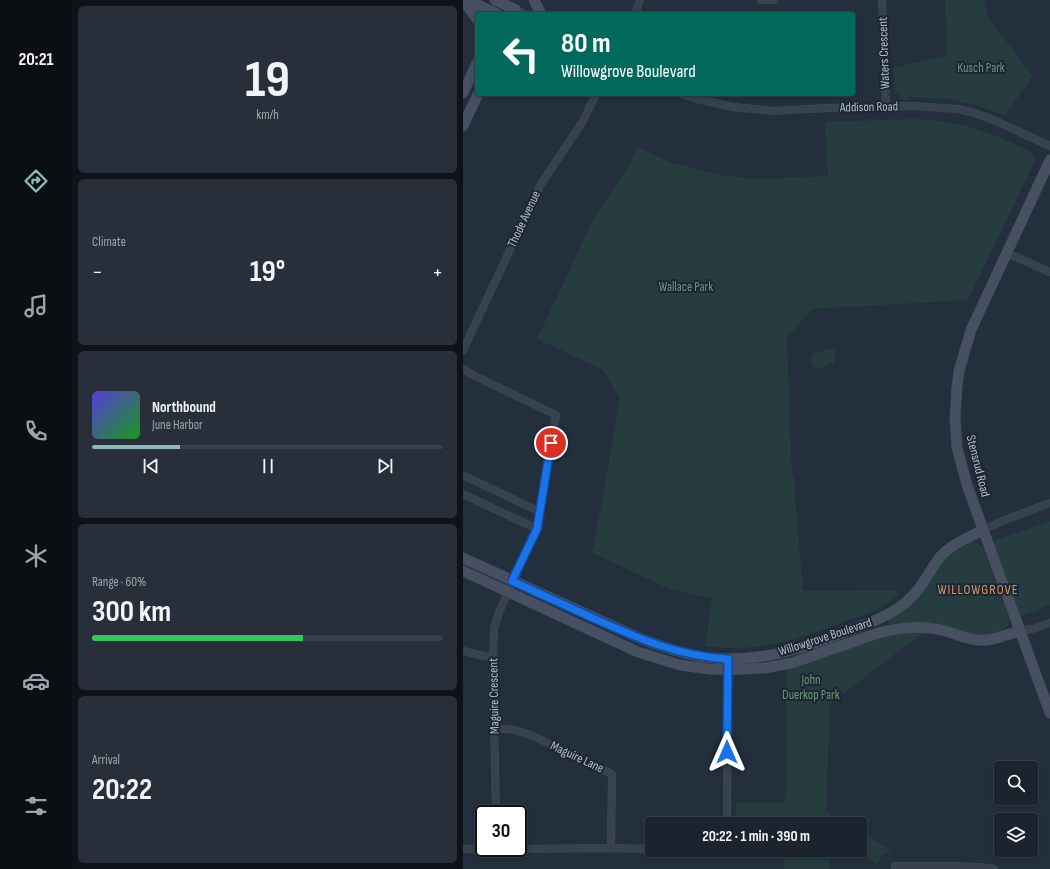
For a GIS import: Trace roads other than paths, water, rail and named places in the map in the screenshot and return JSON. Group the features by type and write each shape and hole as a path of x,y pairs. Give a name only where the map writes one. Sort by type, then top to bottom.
{"street":[{"path":"463,0 475,16"},
{"path":"468,0 494,12"},
{"path":"534,0 540,12"},
{"path":"636,12 640,0"},
{"path":"761,0 774,0"},
{"name":"Waters Crescent","path":"882,0 886,107"},
{"path":"499,12 502,1 519,10"},
{"path":"463,93 475,67"},
{"path":"463,126 477,96"},
{"name":"Thode Avenue","path":"463,350 541,184 583,121 595,96"},
{"name":"Addison Road","path":"688,96 727,106 773,111 886,107 940,107 969,111 996,121 1050,146"},
{"name":"Stensrud Road","path":"1050,160 971,330 959,372 956,402 957,448 968,488 1050,713"},
{"path":"1007,253 1050,272"},
{"path":"463,369 556,415 537,529 512,581"},
{"path":"463,475 540,512"},
{"path":"463,494 537,529"},
{"path":"983,530 1007,519 1050,503"},
{"name":"Willowgrove Boulevard","path":"463,558 662,647 689,655 728,659 766,656 791,651 826,640 885,616 914,595 940,557 947,550 983,530"},
{"name":"Willowgrove Boulevard","path":"463,571 638,652 680,665 709,669 728,670 765,668 791,663 878,633 912,627 926,627 979,640 993,639 1020,631"},
{"name":"Maguire Crescent","path":"496,805 493,657 494,629 499,612 512,581"},
{"path":"1020,631 1050,623"},
{"path":"463,651 493,657"},
{"path":"727,817 728,659"},
{"name":"Maguire Lane","path":"494,728 515,730 531,735 612,774 611,848"},
{"path":"463,849 475,849"},
{"path":"527,849 645,849"},
{"path":"895,866 958,866 994,869"}],"district":[{"name":"WILLOWGROVE","path":"978,589"}],"park label":[{"name":"Kusch Park","path":"981,68"},
{"name":"Wallace Park","path":"686,287"},
{"name":"John Duerkop Park","path":"811,688"}]}
